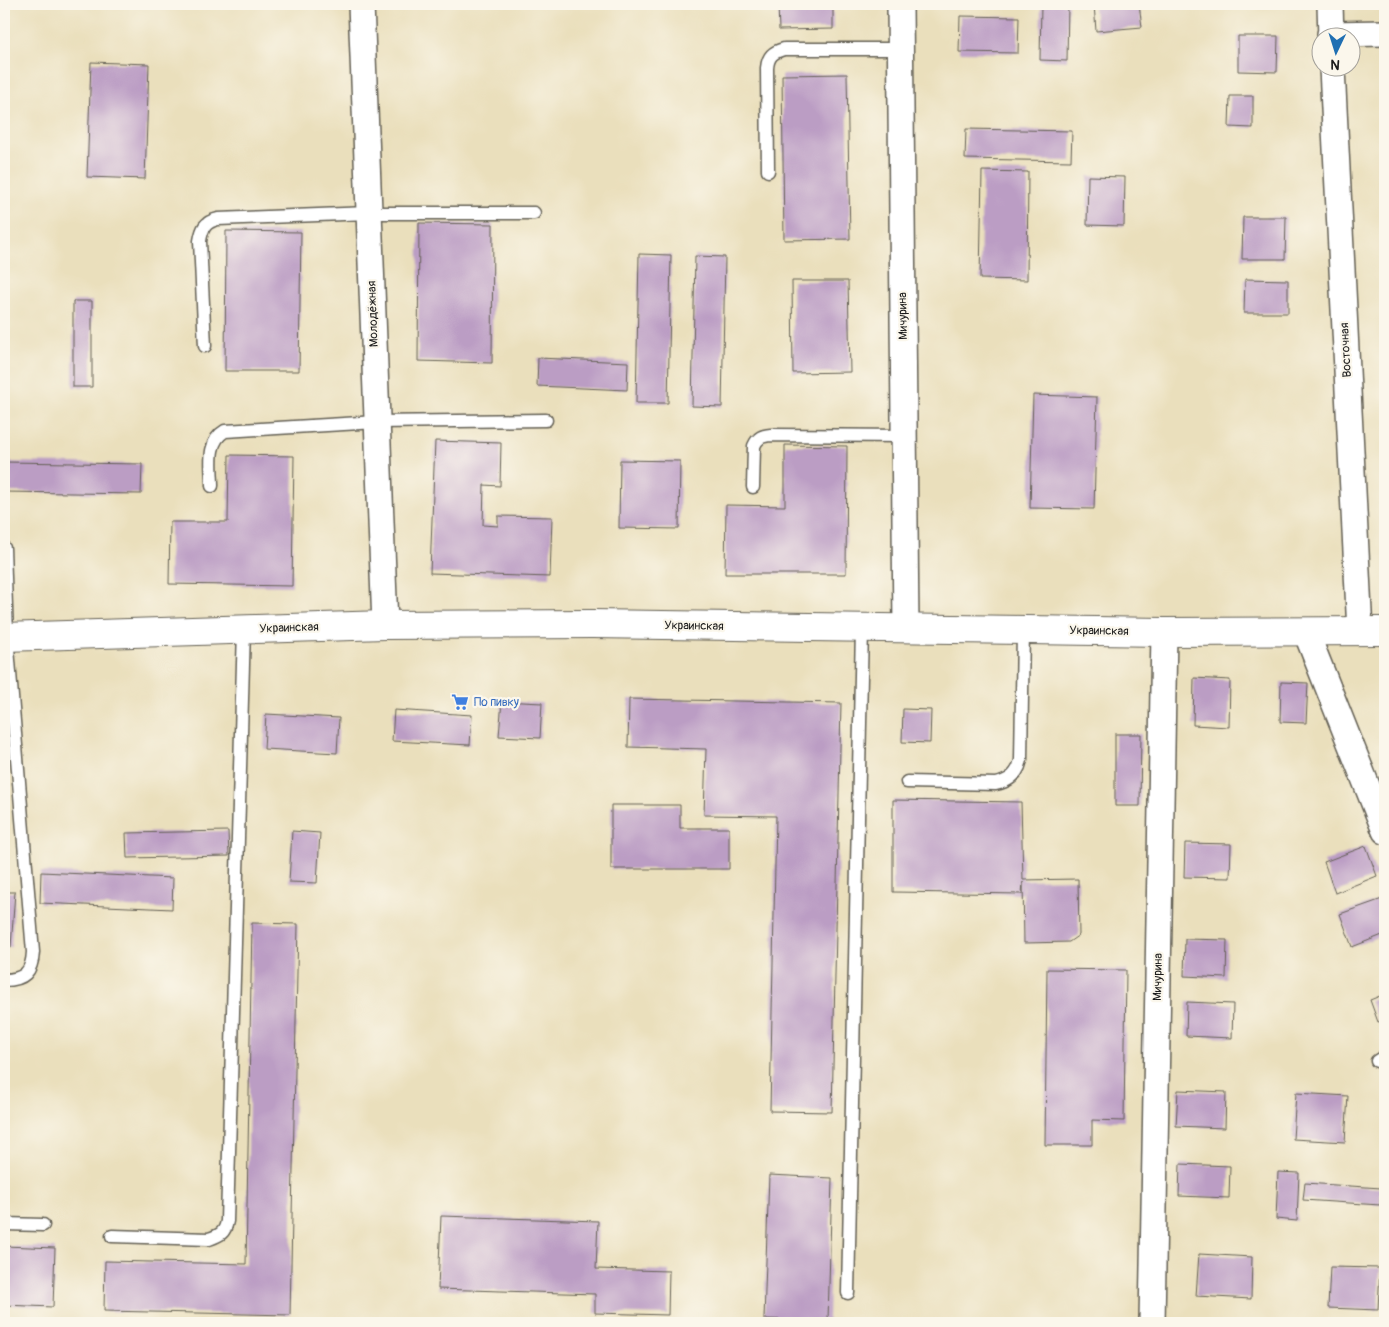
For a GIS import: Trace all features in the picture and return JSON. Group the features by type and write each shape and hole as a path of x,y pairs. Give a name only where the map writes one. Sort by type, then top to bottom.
{"street":[{"name":"Молодёжная","path":"361,4 385,625"},
{"name":"Мичурина","path":"900,4 906,628"},
{"path":"1330,4 1330,28"},
{"path":"1362,34 1385,33"},
{"name":"Восточная","path":"1333,78 1372,632"},
{"name":"Украинская","path":"6,637 385,625 592,624 1164,632 1372,632"},
{"name":"Мичурина","path":"1152,1323 1164,632"},
{"path":"1306,632 1385,831"}],"lane":[{"path":"768,171 767,68 771,55 784,49 900,49"},
{"path":"205,346 200,241 201,233 210,221 218,218 369,213 534,213"},
{"path":"212,486 212,448 219,434 225,431 377,422 546,420"},
{"path":"753,487 754,446 757,440 763,436 771,434 904,436"},
{"path":"4,548 6,637 33,952 33,960 28,971 21,978 4,980"},
{"path":"848,1293 862,628"},
{"path":"112,1236 209,1239 222,1234 228,1221 244,629"},
{"path":"907,782 996,784 1006,782 1015,775 1020,768 1021,760 1023,630"},
{"path":"4,1224 43,1225"}],"building":[{"path":"778,4 833,4 833,29 779,30"},
{"path":"1041,4 1068,4 1067,61 1040,60"},
{"path":"1094,4 1139,4 1142,27 1096,31"},
{"path":"960,16 1019,17 1018,53 959,52"},
{"path":"1238,36 1278,36 1277,72 1238,71"},
{"path":"91,62 149,64 145,179 87,177"},
{"path":"847,74 850,239 784,240 782,75"},
{"path":"1230,96 1253,96 1253,128 1229,127"},
{"path":"966,129 1072,131 1071,161 965,159"},
{"path":"982,171 1028,172 1027,280 980,279"},
{"path":"1088,176 1125,177 1124,226 1087,225"},
{"path":"1243,217 1286,217 1285,259 1242,259"},
{"path":"419,223 493,224 492,363 418,361"},
{"path":"226,231 301,232 299,371 225,371"},
{"path":"639,254 671,255 668,403 636,403"},
{"path":"695,256 725,257 722,407 692,406"},
{"path":"1245,279 1288,280 1288,313 1244,313"},
{"path":"792,281 848,281 850,372 793,373"},
{"path":"73,301 92,301 92,387 73,387"},
{"path":"538,358 628,362 627,390 537,386"},
{"path":"1033,395 1097,397 1094,509 1030,508"},
{"path":"435,441 501,443 500,486 484,485 483,525 498,526 498,516 552,517 550,577 430,573"},
{"path":"785,445 847,446 846,574 725,574 726,505 785,506"},
{"path":"229,455 294,456 292,586 169,584 170,522 228,522"},
{"path":"620,460 680,461 679,529 619,528"},
{"path":"4,462 142,464 141,494 4,492"},
{"path":"1194,678 1230,680 1229,727 1193,725"},
{"path":"1281,682 1308,683 1306,723 1280,722"},
{"path":"629,699 841,703 832,1112 770,1111 776,816 704,815 706,749 628,747"},
{"path":"502,701 542,703 540,738 499,736"},
{"path":"903,709 931,710 930,743 902,742"},
{"path":"394,710 472,715 470,745 392,741"},
{"path":"266,714 339,718 337,753 264,749"},
{"path":"1115,734 1141,734 1140,806 1115,806"},
{"path":"893,800 1021,802 1023,880 1078,879 1079,935 1069,942 1024,943 1023,882 1022,894 893,892"},
{"path":"611,805 680,805 680,828 729,828 729,869 611,869"},
{"path":"228,831 229,856 127,858 126,833"},
{"path":"292,831 320,833 317,883 289,882"},
{"path":"1185,843 1231,844 1230,878 1184,877"},
{"path":"1366,846 1377,876 1335,893 1324,862"},
{"path":"41,872 173,878 172,909 40,903"},
{"path":"4,892 15,892 11,947 4,947"},
{"path":"1385,898 1385,934 1352,947 1340,914"},
{"path":"252,923 298,924 290,1315 104,1311 105,1261 246,1264"},
{"path":"1185,939 1227,940 1226,978 1184,976"},
{"path":"1047,969 1126,970 1124,1121 1092,1120 1092,1145 1045,1145"},
{"path":"1385,994 1385,1020 1378,1022 1370,1000"},
{"path":"1187,1002 1233,1004 1232,1038 1186,1036"},
{"path":"1178,1090 1226,1092 1225,1128 1176,1126"},
{"path":"1296,1093 1348,1096 1345,1142 1293,1139"},
{"path":"1180,1164 1230,1166 1229,1198 1179,1196"},
{"path":"1278,1172 1299,1173 1297,1221 1276,1219"},
{"path":"769,1175 832,1178 828,1321 764,1319"},
{"path":"1305,1183 1381,1188 1380,1205 1303,1200"},
{"path":"441,1216 598,1221 596,1269 669,1271 668,1315 595,1313 595,1294 438,1289"},
{"path":"4,1246 55,1248 53,1307 4,1305"},
{"path":"1199,1254 1252,1257 1251,1299 1196,1296"},
{"path":"1330,1267 1380,1268 1378,1310 1328,1308"}],"place":[{"name":"По пивку","path":"460,702"}]}
